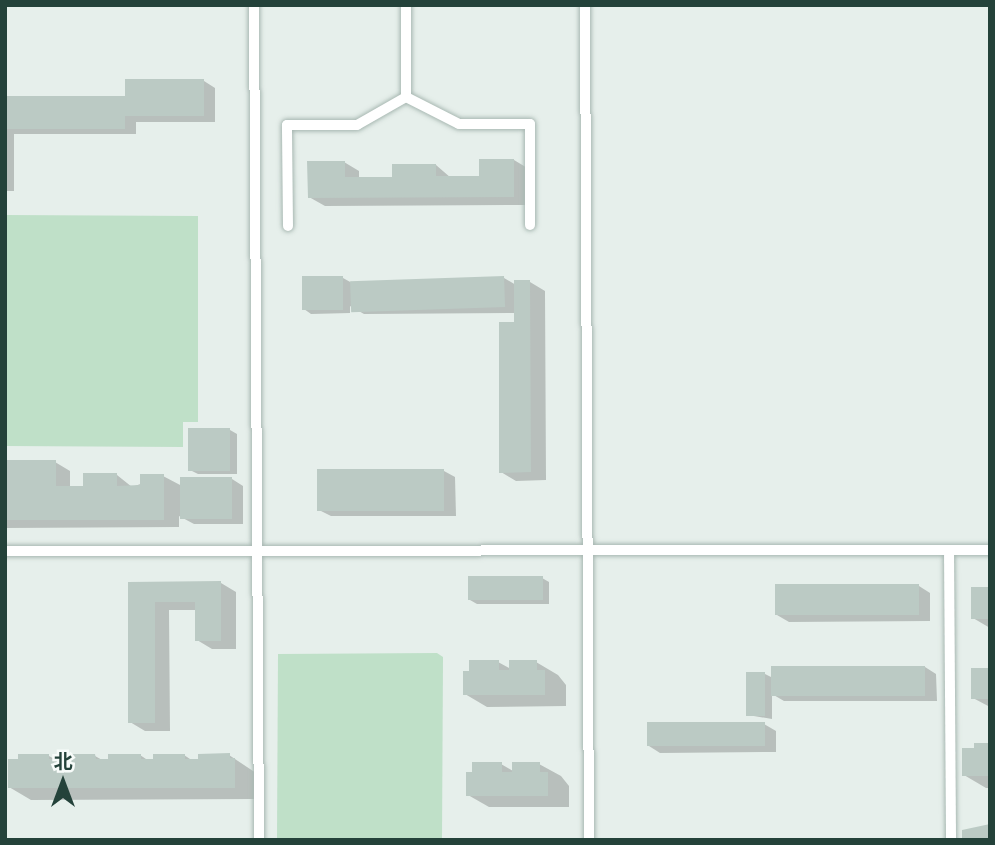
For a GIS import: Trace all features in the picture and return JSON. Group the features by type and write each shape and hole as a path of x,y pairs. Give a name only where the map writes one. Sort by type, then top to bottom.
{"lane":[{"path":"254,5 261,551 256,577 259,840"},
{"path":"406,5 406,97"},
{"path":"585,5 589,840"},
{"path":"406,97 459,124 530,124 530,225"},
{"path":"288,226 287,125 358,125 406,97"},
{"path":"949,550 951,840"},
{"path":"5,551 990,550"}],"green space":[{"path":"6,215 198,216 198,422 183,422 183,447 5,446"},
{"path":"437,653 443,657 442,840 277,840 278,654"}],"building":[{"path":"125,79 204,79 204,116 125,116 125,129 5,129 5,96 125,96"},
{"path":"479,159 514,159 514,197 308,198 307,161 345,161 345,177 392,177 392,164 436,164 436,176 479,176"},
{"path":"302,276 343,276 343,310 302,310"},
{"path":"504,276 505,307 351,312 350,281"},
{"path":"514,280 530,280 531,472 499,473 499,322 514,322"},
{"path":"188,428 230,428 230,471 188,471"},
{"path":"5,460 56,460 56,486 83,486 83,473 117,473 117,486 140,485 140,474 164,474 164,520 5,520"},
{"path":"317,469 444,469 444,511 317,511"},
{"path":"180,477 232,477 232,519 180,519"},
{"path":"468,576 543,576 543,600 468,600"},
{"path":"221,581 221,641 195,641 195,602 155,602 155,723 128,723 128,582"},
{"path":"775,584 919,584 919,615 775,615"},
{"path":"971,587 990,587 990,619 971,619"},
{"path":"469,660 499,660 499,670 509,670 509,660 537,660 537,670 545,670 545,695 463,695 463,671 469,671"},
{"path":"771,666 925,666 925,696 771,696"},
{"path":"971,668 990,668 990,699 971,699"},
{"path":"746,672 765,672 765,716 746,716"},
{"path":"647,722 765,722 765,746 647,746"},
{"path":"974,743 990,743 990,776 962,776 962,748 974,748"},
{"path":"230,753 230,758 235,758 235,788 8,788 8,759 18,759 18,754 49,754 49,759 61,759 61,754 95,754 96,759 108,759 108,754 141,754 141,759 153,759 153,754 185,754 185,759 198,759 198,754"},
{"path":"472,762 502,762 502,772 512,772 512,762 540,762 540,772 548,772 548,796 466,796 466,772 472,772"},
{"path":"990,824 990,840 962,840 962,830"}]}
